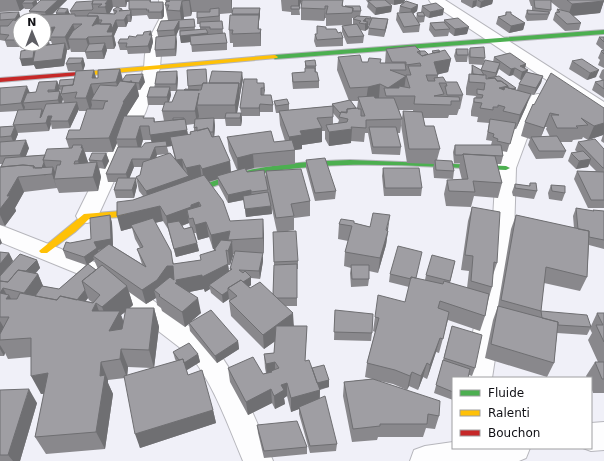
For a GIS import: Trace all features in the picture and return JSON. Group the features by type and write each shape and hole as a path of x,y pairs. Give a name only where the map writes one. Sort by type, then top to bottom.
{"street":[{"path":"44,251 72,230 87,216 137,111 152,68 153,54 157,37 166,18 166,0"},
{"path":"436,0 604,110"},
{"path":"0,80 274,57 604,32"},
{"path":"478,377 503,235 506,168 521,130 550,75"},
{"path":"173,199 232,178 258,171 287,167 320,164 384,164 506,168"},
{"path":"87,216 121,214 151,206"},
{"path":"0,233 89,269 108,280 201,349 213,363 221,378 258,461"},
{"path":"592,437 604,436"},
{"path":"425,461 466,452 503,449"}],"building":[{"path":"25,0 36,0 32,3 22,3"},
{"path":"41,0 58,0 45,12 29,11"},
{"path":"93,0 108,0 105,7 98,7 102,4 92,4"},
{"path":"129,0 150,0 150,2 163,2 163,9 161,12 148,12 149,10 146,10 147,9 129,9"},
{"path":"166,0 189,0 182,1 180,11 167,10 169,5 165,5 166,2 170,1"},
{"path":"302,0 343,0 342,6 353,8 352,13 326,14 328,6 325,6 325,9 301,8"},
{"path":"385,0 392,6 376,8 368,1"},
{"path":"534,0 551,0 551,10 535,8"},
{"path":"567,0 604,0 604,1 572,4"},
{"path":"93,1 92,10 70,11 76,2"},
{"path":"406,1 418,5 411,9 400,6"},
{"path":"436,3 444,9 430,12 422,6"},
{"path":"291,6 299,6 300,9 291,9"},
{"path":"345,6 360,6 361,11 353,11 353,8"},
{"path":"117,7 122,9 119,11 131,10 130,15 127,15 124,20 116,20 112,29 111,24 100,24 102,20 99,20 98,16 87,16 89,13 115,14 117,11 113,10"},
{"path":"59,8 68,9 65,13 56,13"},
{"path":"219,8 219,16 197,18 197,12 210,12 210,9"},
{"path":"233,8 260,8 259,14 232,14"},
{"path":"557,9 569,12 581,23 567,24 555,13 560,12"},
{"path":"527,10 549,12 549,14 528,14"},
{"path":"12,12 12,19 0,20 0,13"},
{"path":"412,12 420,25 404,27 397,13"},
{"path":"423,12 425,16 418,16 417,13"},
{"path":"506,12 511,12 511,14 525,23 511,26 498,17 506,15"},
{"path":"75,14 75,16 98,16 92,26 96,24 111,24 107,32 113,32 112,36 88,37 86,39 68,39 73,31 82,24 73,24 65,37 52,37 55,27 52,27 52,15"},
{"path":"230,15 259,15 258,29 261,29 260,33 232,34 233,30 229,30"},
{"path":"357,16 371,17 370,19 366,18 363,21 368,22 365,24 359,23 361,21 353,19"},
{"path":"372,18 388,19 385,30 368,28"},
{"path":"458,18 469,27 455,29 444,20"},
{"path":"194,19 195,27 179,28 179,21 174,30 157,31 161,21"},
{"path":"12,21 12,40 5,40 9,35 0,34 0,26 8,26"},
{"path":"222,21 223,29 200,27 200,22"},
{"path":"444,22 450,29 435,30 430,23"},
{"path":"357,24 364,36 348,37 342,26"},
{"path":"317,26 326,27 326,29 336,29 338,33 341,32 343,38 317,40 315,34 317,34"},
{"path":"206,29 208,33 180,36 180,31"},
{"path":"151,31 149,35 152,35 148,46 126,47 127,43 118,43 120,39 128,39 129,36 136,37 137,35 143,35 144,32"},
{"path":"225,33 227,43 191,45 190,36"},
{"path":"176,35 175,49 155,50 156,37"},
{"path":"599,37 604,37 604,42"},
{"path":"65,43 62,59 33,62 35,52 52,52 52,45"},
{"path":"105,43 102,51 85,52 89,44"},
{"path":"415,46 420,51 417,52 422,56 445,50 451,59 434,62 438,75 426,75 428,81 435,81 434,78 443,77 446,82 457,82 463,95 447,95 445,86 447,86 446,83 439,83 444,94 434,96 459,97 460,101 451,101 451,105 414,104 415,96 386,96 384,88 399,88 399,86 410,88 406,75 411,75 408,66 421,66 420,63 406,65 406,62 392,62 386,49"},
{"path":"484,47 485,58 470,57 470,48"},
{"path":"456,49 468,49 468,55 457,55"},
{"path":"439,50 440,52 434,53 432,51"},
{"path":"420,51 425,51 428,54 422,56"},
{"path":"21,52 34,52 33,58 20,59"},
{"path":"510,53 526,64 520,66 528,70 522,72 515,68 511,69 494,57"},
{"path":"360,55 362,62 368,62 369,58 381,59 380,63 405,63 406,70 390,70 406,76 388,88 380,84 368,87 350,88 338,57"},
{"path":"69,58 83,58 81,63 66,64"},
{"path":"582,59 599,70 590,73 572,61"},
{"path":"315,60 316,66 306,66 305,61"},
{"path":"485,60 500,63 496,73 481,70"},
{"path":"472,65 481,70 484,75 473,74"},
{"path":"305,68 315,68 319,81 293,82 292,73 305,72"},
{"path":"120,69 116,82 91,84 86,98 75,98 77,92 61,94 63,86 73,85 76,71 94,70 92,78 98,78 98,70"},
{"path":"206,69 207,83 188,86 187,70"},
{"path":"177,71 176,84 155,84 157,72"},
{"path":"212,71 242,72 240,88 239,83 209,83"},
{"path":"526,72 543,76 536,88 519,84"},
{"path":"551,73 604,108 604,123 594,126 581,118 588,125 576,126 578,128 557,128 551,115 559,115 550,113 544,128 525,122 533,104 534,105"},
{"path":"143,74 139,83 122,81 126,75"},
{"path":"469,74 486,75 486,79 495,78 497,81 501,81 508,86 499,88 504,90 505,87 531,94 520,115 503,111 505,107 498,105 498,107 493,107 493,110 480,108 482,103 474,102 474,98 482,98 483,95 477,94 477,89 484,90 485,83 469,82"},
{"path":"499,76 516,88 508,88 508,86 501,81 497,81 495,78 488,78"},
{"path":"74,79 73,85 59,86 60,80"},
{"path":"244,79 257,79 257,83 264,83 264,88 261,88 261,95 271,95 273,105 260,104 259,108 240,108"},
{"path":"604,80 604,89 595,82"},
{"path":"57,81 55,90 48,90 48,92 60,91 58,100 23,103 27,93 36,92 39,82"},
{"path":"120,81 136,83 123,102 109,138 66,139 69,130 80,130 87,109 103,109 105,102 108,101 91,100 100,85 117,86"},
{"path":"203,83 239,83 235,105 197,105 199,93 195,111 162,111 165,102 172,102 177,90 201,90"},
{"path":"27,86 21,103 0,105 0,88"},
{"path":"150,87 170,87 167,97 147,97"},
{"path":"374,96 375,98 394,98 402,119 366,120 366,128 351,127 352,129 329,132 326,125 347,122 348,119 339,117 341,112 347,113 347,109 361,109 361,116 365,116 358,97"},
{"path":"287,99 289,104 276,106 274,101"},
{"path":"350,100 356,108 347,109 347,112 340,113 332,104"},
{"path":"77,102 68,121 50,121 52,116 48,116 46,123 13,125 18,110 42,109 40,118 46,104"},
{"path":"333,106 333,117 317,118 322,128 300,131 302,135 289,137 279,111"},
{"path":"403,111 422,112 425,126 434,126 440,149 409,149"},
{"path":"226,113 241,113 240,118 225,118"},
{"path":"124,116 144,116 143,118 154,118 154,122 185,119 187,130 150,135 149,126 140,126 136,139 116,139"},
{"path":"173,118 184,118 184,119 173,120"},
{"path":"214,118 213,132 210,132 208,128 197,131 197,127 194,128 195,119"},
{"path":"490,119 516,123 510,144 497,141 498,139 493,137 494,134 488,132"},
{"path":"15,126 11,136 0,137 0,127"},
{"path":"369,127 396,127 401,147 373,147"},
{"path":"208,128 212,137 219,136 230,161 202,169 200,165 186,168 182,159 176,160 170,137 191,134 190,132"},
{"path":"271,131 274,142 292,140 295,150 253,154 237,158 227,137"},
{"path":"557,136 566,151 539,151 531,137"},
{"path":"595,139 604,149 604,168 578,142"},
{"path":"26,140 20,155 0,156 0,142"},
{"path":"166,141 167,146 155,147 150,159 132,159 126,174 106,174 118,147 142,147 145,143"},
{"path":"73,145 82,145 81,148 83,148 78,161 75,161 74,164 97,162 93,177 54,179 57,165 60,165 61,161 43,160 47,149 72,148"},
{"path":"455,145 501,145 503,156 455,155"},
{"path":"583,151 591,159 579,161 571,153"},
{"path":"92,153 106,153 102,161 89,160"},
{"path":"170,153 189,176 146,191 136,177 140,175 143,162"},
{"path":"463,154 495,156 502,183 473,181 475,192 449,191 447,180 468,179"},
{"path":"45,155 42,168 23,165 1,167 5,158"},
{"path":"325,158 336,191 315,193 306,160"},
{"path":"435,160 452,161 454,171 436,170"},
{"path":"23,165 34,166 33,168 53,167 52,174 18,177 7,196 10,196 0,209 0,167"},
{"path":"245,168 247,172 264,170 268,190 251,192 251,190 228,195 217,176"},
{"path":"383,168 419,168 422,188 385,188"},
{"path":"301,169 310,201 291,204 294,216 276,218 266,171"},
{"path":"577,171 604,172 604,200 591,200"},
{"path":"204,175 223,201 230,221 263,219 263,238 228,240 230,231 211,235 206,222 195,225 193,218 189,219 187,210 201,206 199,202 191,205 191,207 166,216 160,206 117,216 117,202 133,200"},
{"path":"118,178 136,178 132,190 114,190"},
{"path":"530,183 536,183 537,191 515,188 515,184 530,186"},
{"path":"551,185 565,186 565,193 552,191"},
{"path":"268,192 271,206 245,209 243,196"},
{"path":"472,207 500,212 497,263 494,262 492,287 471,281 473,256 465,255"},
{"path":"576,208 604,211 604,240 589,237 589,231 578,229"},
{"path":"373,213 390,215 386,230 388,231 380,258 345,252 352,226 339,224 341,219 354,221 354,223 370,227"},
{"path":"110,215 111,239 94,242 97,248 84,257 63,250 66,242 70,243 91,239 90,218"},
{"path":"516,215 589,231 587,277 546,267 541,311 501,300"},
{"path":"153,218 171,251 173,264 201,260 200,255 216,250 214,250 221,240 232,241 228,251 226,250 228,264 202,277 202,275 176,280 177,283 175,283 198,298 182,312 159,296 160,295 154,290 170,277 174,280 173,266 167,266 157,280 142,290 93,256 109,244 146,267 137,249 143,247 131,225"},
{"path":"179,221 184,229 192,227 197,243 174,249 167,223"},
{"path":"296,231 298,261 274,262 273,232"},
{"path":"398,246 422,252 416,278 411,277 411,279 390,274"},
{"path":"235,251 263,253 259,271 239,270 243,273 245,271 251,277 243,282 241,280 228,288 228,291 222,295 209,285 232,269 230,269"},
{"path":"0,252 9,253 0,264"},
{"path":"20,254 37,260 26,271 18,270 8,282 0,281 0,276"},
{"path":"432,255 455,261 450,281 426,275"},
{"path":"88,264 96,270 82,281 85,290 77,300 60,296 57,300 35,296 42,286 59,289"},
{"path":"297,264 297,298 277,298 273,294 274,265"},
{"path":"102,265 127,286 102,307 96,303 92,311 120,311 109,331 122,329 126,308 154,308 149,350 121,349 120,359 101,362 100,376 105,375 96,432 35,437 48,373 31,376 31,338 0,340 0,334 9,317 0,317 0,293 9,295 6,299 17,299 20,293 57,300 60,296 93,303 100,295 82,281"},
{"path":"351,265 369,265 369,279 352,279"},
{"path":"18,270 38,274 24,293 3,288 0,293 0,281 8,282"},
{"path":"411,277 443,284 444,281 489,294 485,316 440,301 438,308 449,312 443,339 440,338 430,365 427,363 421,376 412,372 410,376 395,370 367,363 379,318 375,317 378,295 405,302"},
{"path":"241,280 250,288 260,282 293,313 263,335 229,301 237,296 228,288"},
{"path":"498,306 558,322 554,363 491,344"},
{"path":"211,310 238,341 215,356 189,323"},
{"path":"335,310 373,314 372,333 334,332"},
{"path":"541,311 587,315 591,327 558,325 558,322 542,318"},
{"path":"597,313 604,313 604,342 596,325 603,325"},
{"path":"276,326 307,326 305,361 309,360 320,390 291,398 287,383 281,385 284,390 274,396 271,389 246,402 228,368 253,357 263,374 272,372 271,371 279,368 275,362 266,364 264,354 274,353"},
{"path":"452,326 482,335 475,368 444,358"},
{"path":"189,343 198,354 184,363 183,359 179,360 173,352"},
{"path":"183,359 188,375 202,370 213,410 135,434 124,376"},
{"path":"443,360 470,369 468,377 452,377 452,392 436,385"},
{"path":"595,362 604,362 604,379 602,379"},
{"path":"324,365 329,380 317,383 312,368"},
{"path":"373,379 440,401 439,416 428,414 427,424 380,424 380,426 353,429 344,382"},
{"path":"29,389 8,455 0,455 0,390"},
{"path":"325,396 337,444 310,446 299,407"},
{"path":"297,421 307,447 264,451 257,425"}],"traffic: fast":[{"path":"275,57 604,32"},
{"path":"183,195 248,173 289,166 382,163 506,168"}],"traffic: slow":[{"path":"92,73 275,57"},
{"path":"44,251 72,230 87,216 121,214 145,208"}],"traffic: jam":[{"path":"0,80 92,73"}]}
